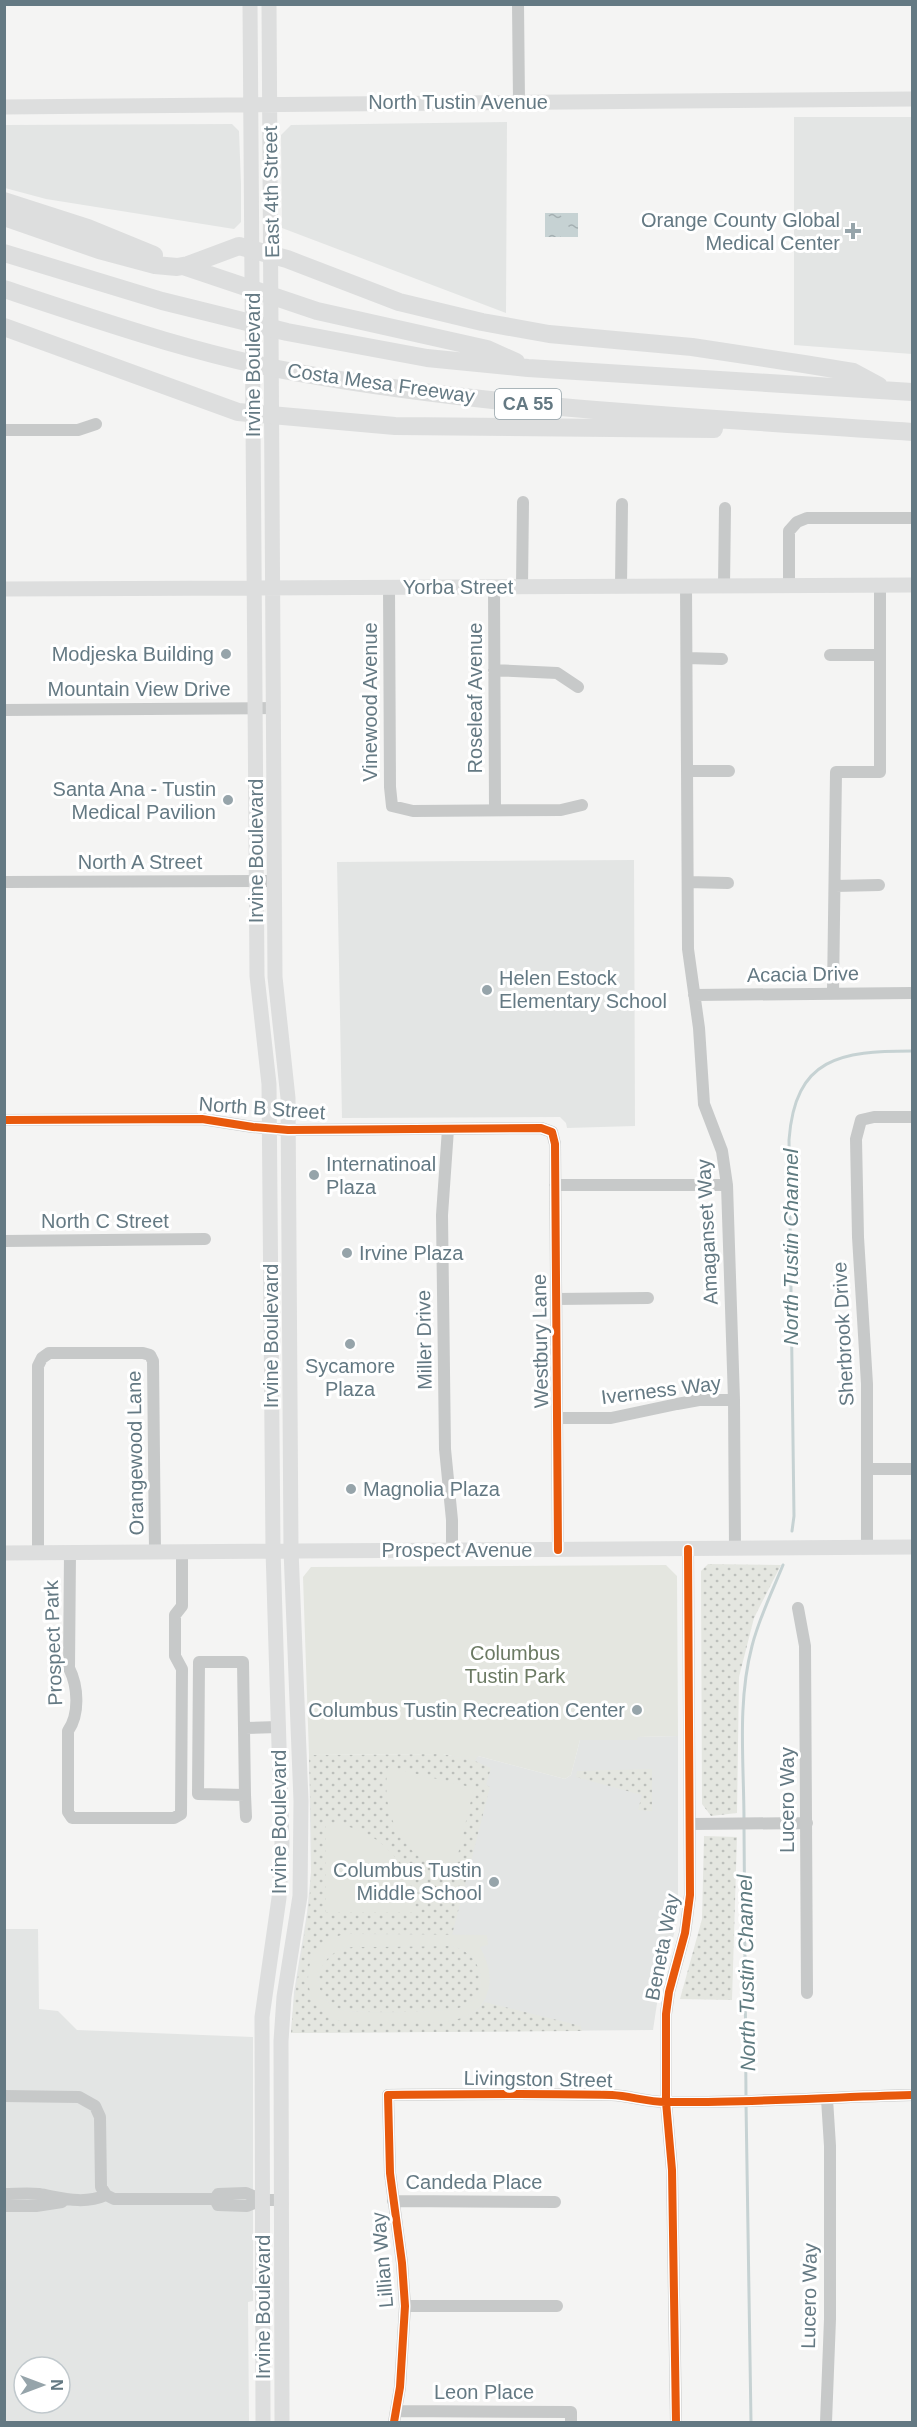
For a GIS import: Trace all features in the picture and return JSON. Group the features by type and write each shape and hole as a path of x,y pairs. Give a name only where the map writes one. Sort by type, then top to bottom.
{"highway":[{"path":"4,201 88,228 206,275 317,311 487,349 528,368"},
{"path":"4,217 108,252"},
{"path":"4,228 155,265 177,267 198,263 239,246 252,250 272,264 399,302 482,322 549,334 692,347 853,372 886,390"},
{"name":"Costa Mesa Freeway","path":"4,253 162,301 287,332 427,358 528,368 912,392"},
{"name":"Costa Mesa Freeway","path":"4,289 188,347 297,372 358,382 522,403 912,432"},
{"path":"4,298 138,332"},
{"path":"4,327 238,412 253,414 421,427 734,429 827,426"}],"main road":[{"name":"East 4th Street","path":"250,4 252,250"},
{"name":"East 4th Street","path":"269,4 273,416"},
{"name":"North Tustin Avenue","path":"4,107 912,99"},
{"name":"Irvine Boulevard","path":"252,250 257,976 267,1061 270,1129 273,1550 281,1829 281,1883 265,1983 262,2052 263,2422"},
{"name":"Irvine Boulevard","path":"273,416 275,977 287,1075 291,1550 301,1801 300,1896 284,1997 281,2074 282,2422"},
{"name":"Yorba Street","path":"4,590 912,585"},
{"path":"271,1292 289,1293"},
{"name":"Prospect Avenue","path":"4,1553 912,1547"},
{"path":"278,1727 290,1730 292,1742 298,1751"},
{"path":"281,1829 288,1829 293,1835 295,1849 300,1857"},
{"path":"262,2052 270,2058 270,2068 274,2073 281,2074"},
{"path":"262,2113 272,2118 281,2153"}],"street":[{"path":"518,4 519,102"},
{"path":"4,430 78,430 96,424"},
{"path":"522,587 523,502"},
{"path":"621,586 622,504"},
{"path":"724,508 724,586"},
{"path":"789,585 789,531 797,522 807,518 912,518"},
{"path":"833,992 836,772 880,772 880,585"},
{"name":"Amaganset Way","path":"686,586 688,949 699,1028 704,1104 722,1150 727,1185 734,1400 735,1548"},
{"name":"Vinewood Avenue","path":"389,587 390,800 392,807 401,810 495,810"},
{"name":"Roseleaf Avenue","path":"494,587 495,810"},
{"path":"830,655 880,655"},
{"path":"687,658 722,659"},
{"path":"494,670 557,673 578,687"},
{"name":"Mountain View Drive","path":"4,710 274,708"},
{"path":"687,771 729,771"},
{"path":"495,810 561,810 582,805"},
{"name":"North A Street","path":"4,882 275,881"},
{"path":"688,882 728,883"},
{"path":"835,886 879,885"},
{"name":"Acacia Drive","path":"694,994 912,993"},
{"name":"Sherbrook Drive","path":"867,1547 867,1384 858,1237 856,1140 861,1120 874,1117 912,1117"},
{"name":"North B Street","path":"4,1120 202,1119 288,1130 541,1128 552,1132"},
{"name":"Miller Drive","path":"448,1129 442,1215 445,1449 452,1520 452,1551"},
{"name":"Westbury Lane","path":"552,1132 555,1144 558,1550"},
{"path":"555,1185 727,1185"},
{"name":"North C Street","path":"4,1241 205,1239"},
{"path":"556,1299 648,1298"},
{"name":"Orangewood Lane","path":"38,1552 38,1366 42,1358 49,1353 143,1353 150,1355 153,1361 155,1552"},
{"name":"Iverness Way","path":"557,1418 611,1418 699,1400 734,1400"},
{"path":"867,1469 912,1469"},
{"name":"Beneta Way","path":"676,2422 672,2170 666,2102 666,2014 669,1992 685,1933 690,1895 688,1549"},
{"name":"Prospect Park","path":"70,1552 69,1668 75,1680 75,1720 68,1731 68,1812 72,1818 87,1819 174,1818 181,1814 182,1668 175,1656 175,1615 182,1606 182,1551"},
{"name":"Lucero Way","path":"798,1608 805,1646 807,1993"},
{"path":"245,1795 198,1794 199,1662 243,1662 246,1817"},
{"path":"245,1728 278,1727"},
{"path":"691,1824 807,1823"},
{"name":"Livingston Street","path":"388,2095 556,2093 616,2095 666,2102 827,2099"},
{"name":"Lillian Way","path":"388,2095 390,2174 402,2263 405,2306 403,2351 395,2417"},
{"path":"827,2099 912,2095"},
{"path":"4,2096 79,2097 95,2106 99,2117 101,2187 106,2195 119,2200 215,2199 218,2205 247,2206 262,2200 281,2200"},
{"name":"Lucero Way","path":"826,2422 830,2319 830,2146 827,2099"},
{"path":"4,2193 36,2194 69,2200 94,2200 106,2195"},
{"path":"4,2206 36,2206 69,2200"},
{"name":"Candeda Place","path":"393,2201 555,2202"},
{"path":"405,2306 558,2306"},
{"name":"Leon Place","path":"395,2417 571,2417"}],"shaded area":[{"name":"Orange County Global Medical Center","path":"794,117 912,117 912,354 794,345"},
{"path":"507,122 506,313 282,228 281,135 291,125"},
{"path":"232,124 239,131 241,184 241,222 234,229 46,199 5,188 5,125"},
{"name":"Helen Estock Elementary School","path":"634,860 635,1126 567,1128 566,1123 560,1117 342,1118 337,862"},
{"name":"Columbus Tustin Middle School","path":"678,1736 678,1904 674,1934 659,1990 653,2030 291,2033 294,1992 311,1873 309,1755 478,1756 565,1779 571,1775 580,1740 637,1740 637,1737"},
{"path":"4,1929 38,1929 39,2009 58,2011 77,2030 253,2037 253,2301 248,2302 249,2422 5,2422"}],"green space":[{"path":"708,1564 781,1565 754,1618 739,1677 737,1813 711,1816 702,1804 701,1571"},
{"name":"Columbus Tustin Park","path":"666,1565 677,1576 678,1736 638,1737 637,1740 580,1740 571,1775 565,1779 478,1756 475,1761 443,1754 309,1755 303,1577 311,1567"},
{"path":"443,1754 475,1761 491,1768 486,1785 490,1787 452,1935 344,1934 314,1956 322,2011 341,2021 432,2022 465,2017 485,2002 581,2026 582,2031 291,2033 310,1892 309,1755"},
{"path":"388,1767 474,1788 453,1875 421,1859 399,1834 388,1802 386,1785"},
{"path":"652,1769 652,1811 638,1810 642,1795 576,1777 577,1771"},
{"path":"326,1823 361,1831 376,1839 388,1850 407,1877 413,1894 415,1912 326,1912"},
{"path":"704,1836 737,1837 732,2000 680,1999 702,1919"},
{"path":"344,1934 487,1935 488,1945 480,1947 489,1970 490,1981 487,1994 481,2006 460,2019 432,2023 340,2021 321,2009 312,1997 308,1983 309,1968 317,1951","holes":["450,1946 460,1949 476,1962 481,1981 474,1999 465,2006 443,2010 404,2012 342,2010 330,2004 323,1996 319,1986 319,1975 323,1965 339,1950 352,1947"]},
{"path":"450,1946 469,1955 476,1962 480,1971 479,1990 474,1999 465,2006 425,2011 342,2010 330,2004 323,1996 319,1986 319,1975 323,1965 339,1950 352,1947"}],"water":[{"path":"545,213 578,213 578,237 545,237"}],"waterway":[{"name":"North Tustin Channel","path":"792,1531 794,1516 789,1140 793,1112 801,1091 812,1075 826,1064 843,1057 864,1053 912,1051"},
{"name":"North Tustin Channel","path":"744,1821 742,1733 747,1668 758,1625 783,1565"},
{"name":"North Tustin Channel","path":"744,1827 746,2097"},
{"name":"North Tustin Channel","path":"746,2103 751,2422"}],"cycle path":[{"path":"4,1120 202,1119 288,1130 541,1128 552,1132 555,1144 558,1550"},
{"path":"676,2422 672,2170 666,2102 666,2014 669,1992 685,1933 690,1895 688,1549"},
{"path":"394,2422 400,2387 405,2306 402,2263 390,2173 388,2095 612,2095 659,2102 912,2095"}],"place":[{"name":"Orange County Global Medical Center","path":"853,231"},
{"name":"Modjeska Building","path":"226,654"},
{"name":"Santa Ana - Tustin Medical Pavilion","path":"228,800"},
{"name":"Helen Estock Elementary School","path":"487,990"},
{"name":"Internatinoal Plaza","path":"314,1175"},
{"name":"Irvine Plaza","path":"347,1253"},
{"name":"Sycamore Plaza","path":"350,1344"},
{"name":"Magnolia Plaza","path":"351,1489"},
{"name":"Columbus Tustin Recreation Center","path":"637,1710"},
{"name":"Columbus Tustin Middle School","path":"494,1882"}]}
